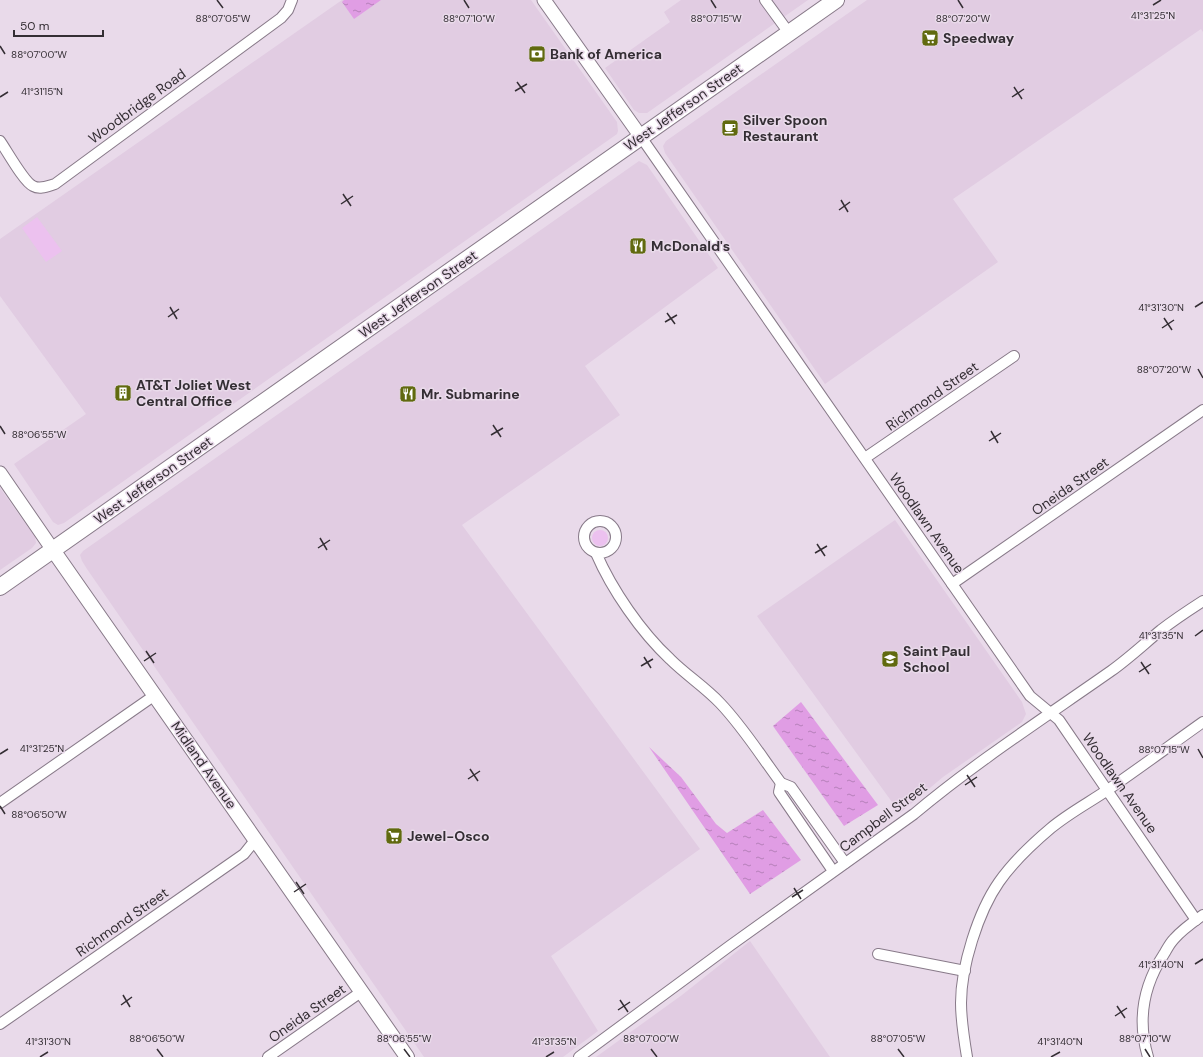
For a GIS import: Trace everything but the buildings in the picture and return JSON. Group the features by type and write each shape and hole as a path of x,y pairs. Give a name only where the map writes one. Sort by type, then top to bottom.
{"main road":[{"name":"West Jefferson Street","path":"0,587 836,0"},
{"name":"Midland Avenue","path":"53,550 407,1057"}],"street":[{"name":"Woodbridge Road","path":"0,141 27,180 34,186 44,188 54,184 281,18 288,10 292,0"},
{"path":"544,0 641,137"},
{"path":"765,0 789,33"},
{"name":"Woodlawn Avenue","path":"641,137 1030,696 1059,720 1200,918"},
{"name":"Richmond Street","path":"865,458 1014,356"},
{"name":"Oneida Street","path":"952,584 1203,410"},
{"name":"Midland Avenue","path":"0,473 53,550"},
{"path":"596,553 604,572 644,630 671,660 701,684 722,704 781,783 791,787 845,863"},
{"name":"Campbell Street","path":"579,1057 833,871 914,814 942,790 1050,712 1112,670 1163,629 1203,600"},
{"path":"0,803 155,695"},
{"path":"967,1057 963,1035 961,1001 965,971 972,943 982,914 998,883 1022,854 1052,827 1108,790 1203,722"},
{"path":"781,783 779,792 833,871"},
{"name":"Richmond Street","path":"0,1024 244,854 256,839"},
{"path":"1148,1057 1144,1044 1142,1016 1146,989 1157,965 1174,939 1200,918"},
{"path":"878,954 965,971"},
{"name":"Oneida Street","path":"268,1057 362,992"}],"shaded area":[{"path":"342,0 531,0 617,122 617,134 64,523 58,525 53,522 14,464 86,414 0,296 0,239"},
{"path":"681,0 808,0 647,113 639,113 634,110 605,68 670,22 664,12"},
{"path":"867,0 1203,0 1203,32 1201,29 953,199 998,262 825,384 665,153 663,146 666,141"},
{"path":"639,161 647,165 718,268 585,366 620,415 462,525 700,849 551,956 598,1031 563,1057 424,1057 87,569 80,555 83,551"},
{"path":"37,217 62,251 46,262 22,228"},
{"path":"0,488 35,537 36,543 32,548 0,570"},
{"name":"Saint Paul School","path":"895,520 1022,702 1026,714 1022,722 943,777 900,813 757,616"},
{"path":"600,530 607,535 608,538 603,545 600,546 593,541 592,538 597,531"},
{"path":"750,941 830,1057 596,1057 682,995"}],"water":[{"path":"344,0 381,0 354,19 342,2"},
{"path":"801,702 878,805 844,826 773,726"},
{"path":"649,747 681,777 716,824 727,833 763,810 801,860 750,894"}],"place":[{"name":"Speedway","path":"930,38"},
{"name":"Bank of America","path":"537,54"},
{"name":"Silver Spoon Restaurant","path":"730,128"},
{"name":"McDonald's","path":"638,246"},
{"name":"AT&T Joliet West Central Office","path":"123,393"},
{"name":"Mr. Submarine","path":"408,394"},
{"name":"Saint Paul School","path":"890,659"},
{"name":"Jewel-Osco","path":"394,836"}]}
